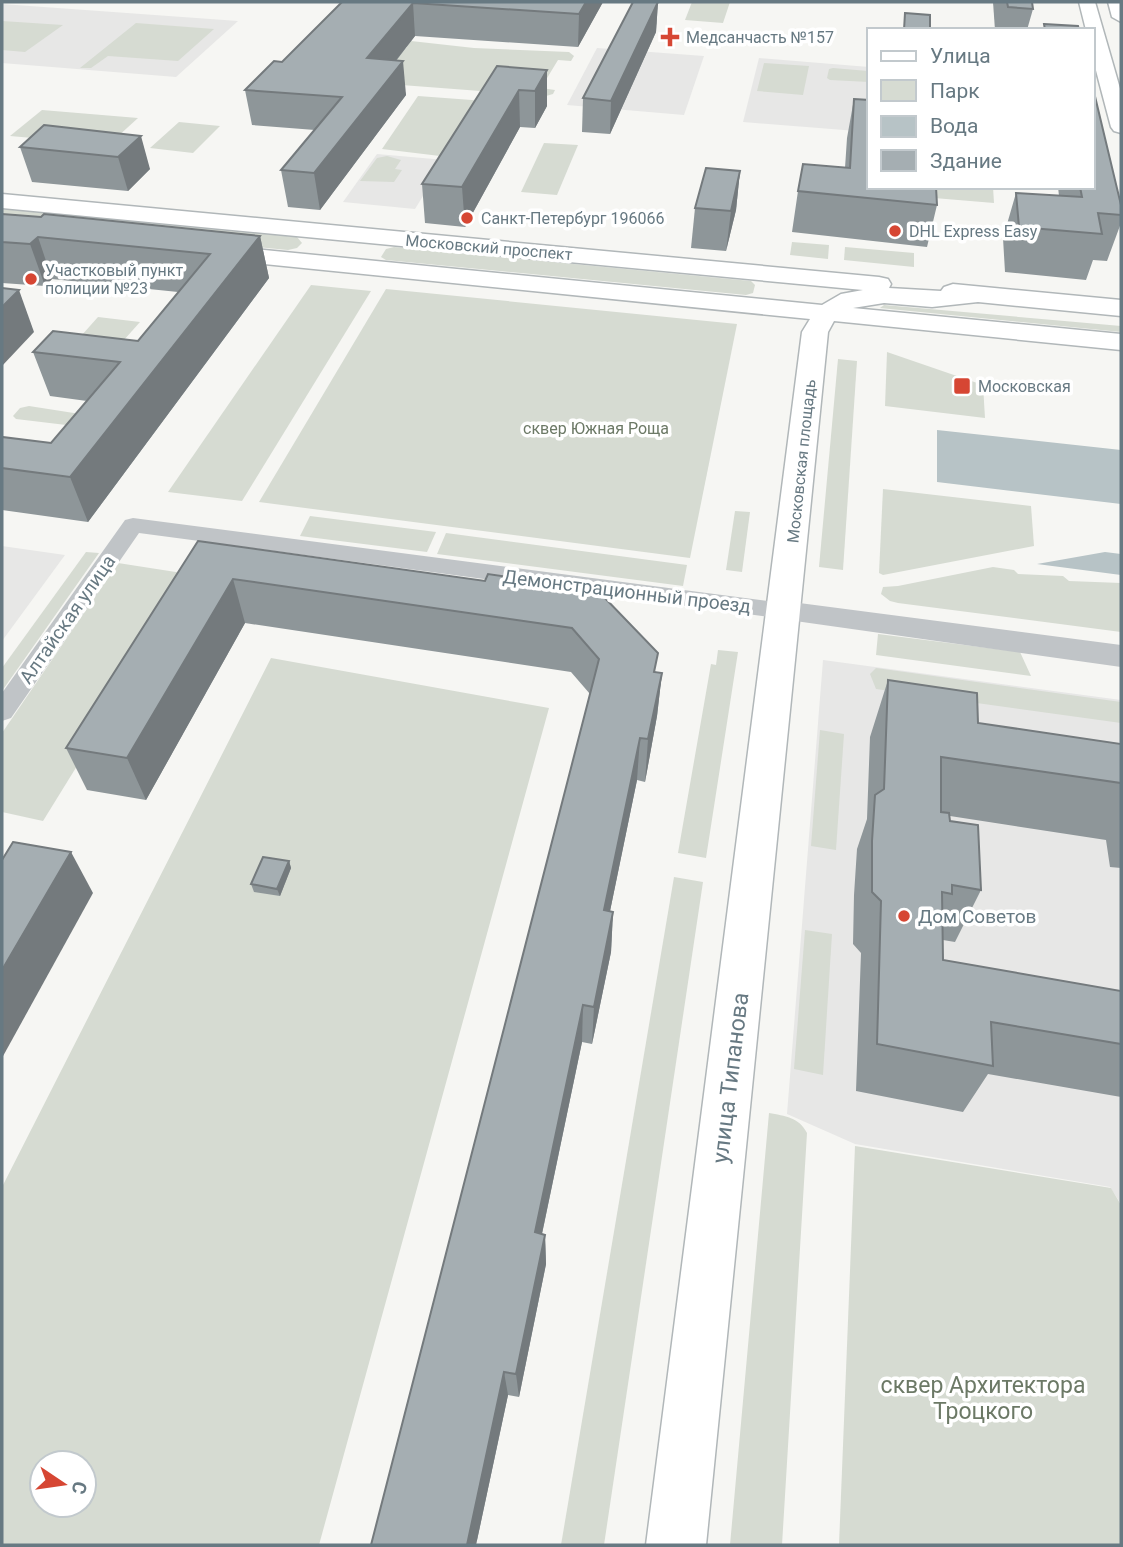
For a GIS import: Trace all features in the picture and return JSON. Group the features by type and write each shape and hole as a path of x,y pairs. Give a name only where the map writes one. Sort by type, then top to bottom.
{"main road":[{"path":"1087,2 1094,28"},
{"path":"1116,2 1121,17"},
{"path":"1095,31 1121,127"},
{"name":"Московский проспект","path":"2,201 1121,308"},
{"name":"Московский проспект","path":"197,250 1121,342"},
{"name":"Московский проспект","path":"826,313 850,299 868,296 932,299 976,295"},
{"name":"Московская площадь","path":"784,611 815,332 826,313"},
{"name":"улица Типанова","path":"676,1545 784,611"}],"street":[{"name":"Демонстрационный проезд","path":"133,525 1121,656"},
{"name":"Алтайская улица","path":"2,712 133,525"}],"shaded area":[{"path":"2,4 238,21 176,77 2,63"},
{"path":"597,48 704,56 684,115 567,105"},
{"path":"759,58 867,67 867,132 743,122"},
{"path":"377,154 445,160 415,209 343,202"},
{"path":"2,546 65,555 2,641"},
{"path":"823,660 1121,700 1121,1204 1110,1187 855,1144 787,1114"}],"green space":[{"path":"692,2 730,2 723,23 685,20"},
{"path":"2,21 63,25 25,52 2,50"},
{"path":"136,23 214,29 178,61 108,56 91,68 80,68"},
{"path":"402,40 474,48 569,52 574,56 571,61 558,60 541,88 555,90 553,94 546,96 375,83 407,47"},
{"path":"764,63 809,66 803,95 757,91"},
{"path":"829,69 867,71 867,82 830,80 827,78"},
{"path":"418,96 485,101 440,156 382,149"},
{"path":"42,110 138,118 116,138 78,142 10,136"},
{"path":"179,122 220,126 193,153 150,148"},
{"path":"544,143 578,145 557,195 521,192"},
{"path":"387,156 401,160 395,169 402,170 394,182 360,181 377,158"},
{"path":"935,189 993,189 994,203 934,198"},
{"path":"2,209 297,237 302,243 297,248 288,250 2,222"},
{"path":"792,242 829,245 828,259 790,255"},
{"path":"394,247 751,281 755,285 753,293 746,295 386,260 381,257 386,249"},
{"path":"845,247 914,253 914,267 844,260"},
{"path":"311,285 371,291 242,501 168,492"},
{"name":"сквер Южная Роща","path":"386,289 737,324 690,558 259,502"},
{"path":"884,305 1121,326 1121,332 880,308"},
{"path":"98,317 140,322 115,350 73,345"},
{"path":"887,352 983,385 985,418 885,406"},
{"path":"838,359 857,361 843,570 819,567"},
{"path":"29,406 93,416 83,427 16,419 13,416 20,408"},
{"path":"883,489 1031,506 1034,546 883,575 879,573"},
{"path":"735,511 750,512 742,572 726,570"},
{"path":"310,516 436,532 427,552 300,536"},
{"path":"446,533 687,565 683,586 437,554"},
{"path":"86,552 99,553 2,691 2,668"},
{"path":"118,563 195,575 43,821 2,812 2,733"},
{"path":"993,567 1014,570 1018,574 1063,576 1069,581 1121,583 1121,632 898,603 881,594 883,587"},
{"path":"878,634 1020,652 1031,676 876,655"},
{"path":"718,650 738,652 706,858 678,853 711,664 716,665"},
{"path":"271,658 549,708 319,1545 2,1545 2,1187"},
{"path":"876,668 1121,702 1121,723 876,689 870,674"},
{"path":"820,730 844,734 836,850 811,846"},
{"path":"674,877 703,882 604,1545 561,1545"},
{"path":"805,930 832,934 823,1075 794,1069"},
{"path":"769,1113 796,1120 807,1133 782,1545 730,1545"},
{"name":"сквер Архитектора Троцкого","path":"855,1146 1111,1188 1121,1205 1121,1545 839,1545"}],"water":[{"path":"937,430 1121,450 1121,504 937,482"},
{"path":"1105,552 1121,554 1121,575 1037,564"}],"building":[{"path":"342,2 586,2 579,14 413,3 367,58 403,61 314,173 281,170 342,97 245,90 274,61 282,62"},
{"path":"633,2 658,2 611,101 583,98"},
{"path":"1007,2 1032,2 1033,9 1008,7"},
{"path":"905,13 930,15 930,28 904,28"},
{"path":"1044,24 1078,28 1045,28"},
{"path":"497,66 547,70 535,91 519,90 462,187 422,184"},
{"path":"1095,96 1121,205 1121,215 1098,213 1102,234 1019,227 1016,193 1082,197 1080,189 1095,189"},
{"path":"854,99 867,100 867,189 936,189 937,205 798,191 803,164 850,168"},
{"path":"44,125 141,136 118,157 20,147"},
{"path":"706,168 740,171 731,211 695,208"},
{"path":"2,214 41,217 44,214 260,236 70,477 2,468 2,437 51,443 120,362 33,352 53,331 138,341 210,254 38,237 30,244 2,242"},
{"path":"2,288 19,290 2,307"},
{"path":"198,541 485,581 488,574 572,586 570,591 602,595 658,653 654,672 662,673 648,739 640,738 604,910 613,912 594,1007 583,1005 535,1232 545,1235 516,1374 504,1372 467,1545 371,1545 599,659 572,628 233,579 127,758 66,748"},
{"path":"888,680 977,693 978,723 1121,744 1121,783 941,757 941,812 949,813 950,821 978,825 981,890 952,885 952,894 942,892 943,960 1121,991 1121,1044 991,1022 993,1066 877,1044 881,901 872,892 872,841 875,795 884,789"},
{"path":"13,842 71,852 2,970 2,860"},
{"path":"263,857 289,861 277,889 251,884"}],"place":[{"name":"Медсанчасть №157","path":"670,37"},
{"name":"Санкт-Петербург 196066","path":"467,218"},
{"name":"DHL Express Easy","path":"895,231"},
{"name":"Участковый пункт полиции №23","path":"31,279"},
{"name":"Московская","path":"962,386"},
{"name":"Дом Советов","path":"904,916"}]}
